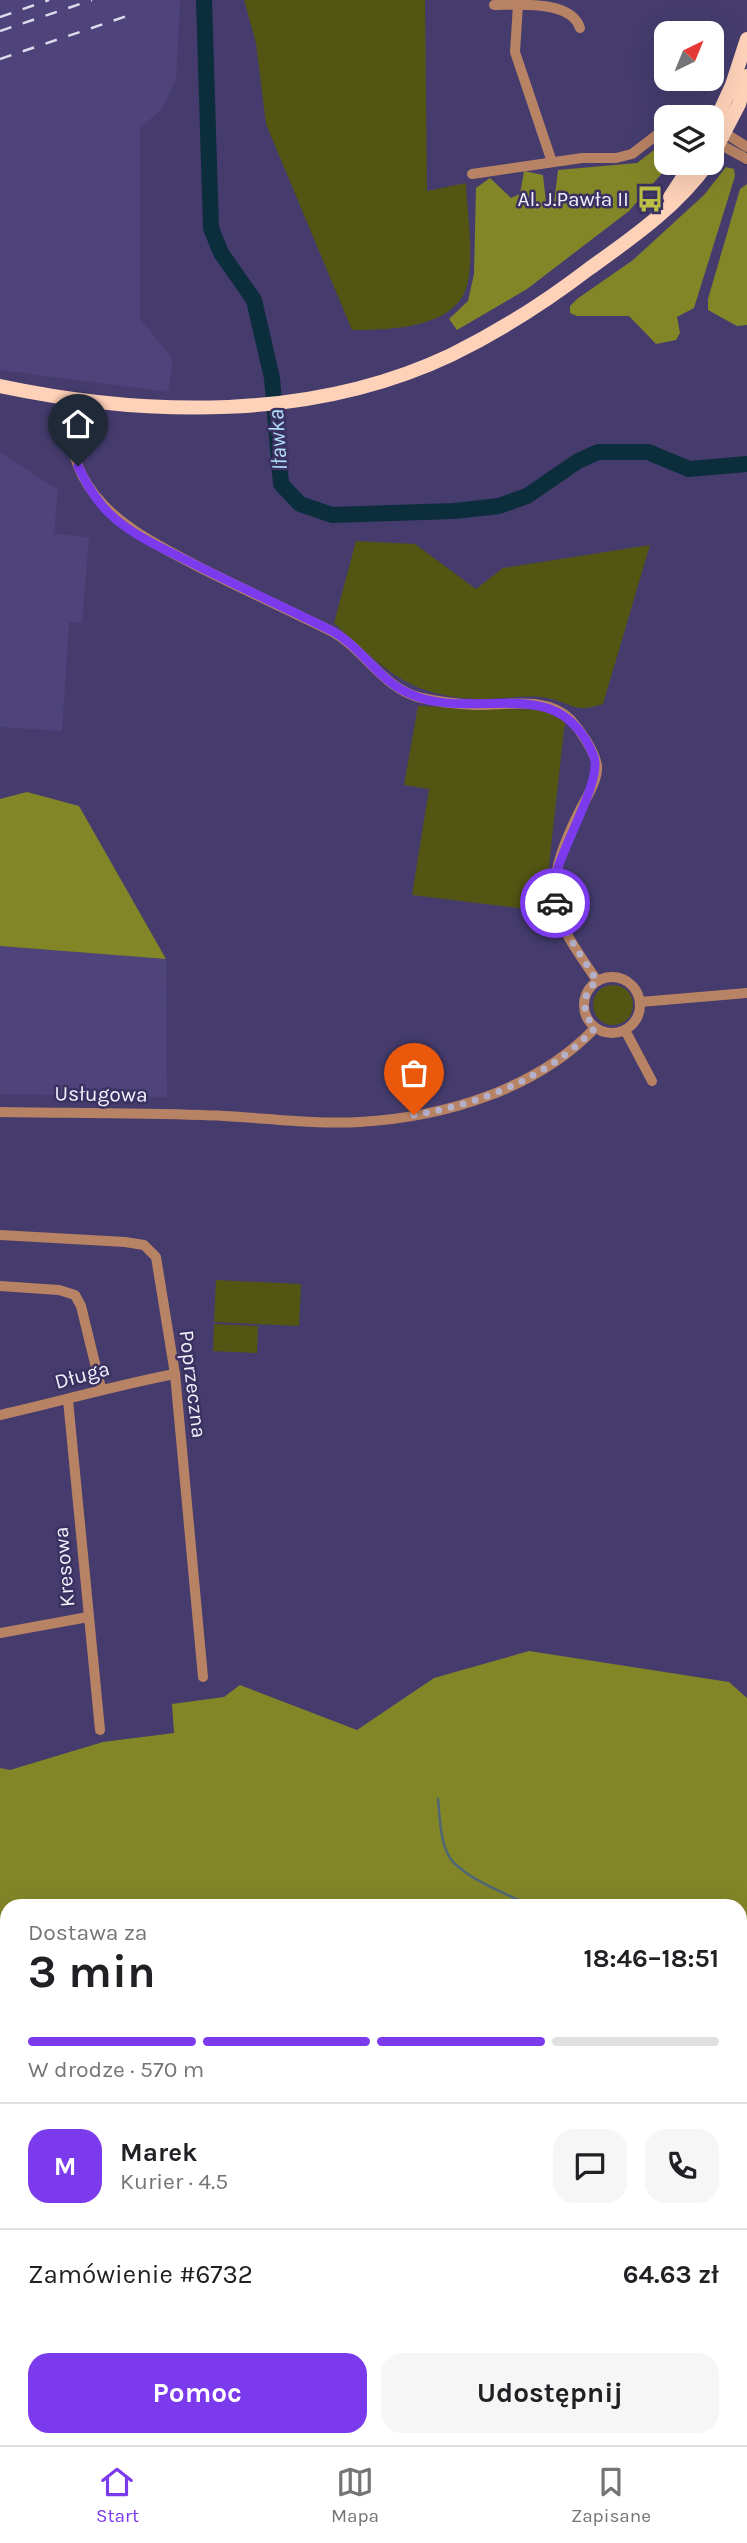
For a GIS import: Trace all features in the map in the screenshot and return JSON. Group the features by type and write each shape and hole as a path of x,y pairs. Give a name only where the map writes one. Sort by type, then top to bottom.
{"main road":[{"path":"724,109 747,39"},
{"path":"724,119 747,76"},
{"path":"658,214 684,175"},
{"path":"0,386 69,398 169,406 279,403 383,381 450,356 526,314 626,242 688,188 698,175"}],"street":[{"path":"494,5 554,4 578,20 580,28"},
{"path":"518,5 515,52 552,162"},
{"path":"472,174 632,154 654,137"},
{"path":"724,139 747,147"},
{"path":"724,142 747,159"},
{"path":"69,398 70,440 87,485 109,514 139,536 331,631 379,674 409,694 474,705 534,703 569,718 587,744 597,767 557,870 555,903 566,932 597,981"},
{"path":"608,976 622,977 634,985 640,1002 641,1011 635,1023 625,1030 610,1034 595,1028 587,1019 583,1005 586,992 597,981 608,976"},
{"path":"640,1002 747,993"},
{"name":"Usługowa","path":"0,1112 202,1115 359,1122 432,1112 490,1096 537,1073 561,1059 595,1028"},
{"path":"625,1030 652,1081"},
{"name":"Poprzeczna","path":"0,1234 144,1245 151,1251 159,1268 175,1374 203,1677"},
{"path":"0,1286 59,1290 75,1295 81,1306 101,1388"},
{"name":"Długa","path":"0,1415 68,1400 101,1388 175,1374"},
{"name":"Kresowa","path":"68,1400 100,1730"},
{"path":"0,1633 88,1617"}],"shaded area":[{"path":"0,0 180,0 176,79 162,109 140,128 140,318 173,360 168,392 0,370"},
{"path":"244,0 425,0 427,191 466,183 470,245 470,269 462,297 452,309 438,318 403,327 352,330 266,124 256,43"},
{"path":"654,150 654,175 660,175 629,211 527,289 457,330 449,319 468,301 474,274 476,188 490,178 511,198 520,194 524,171 543,175 546,203 554,203 558,170 637,163"},
{"path":"726,167 734,169 735,176 694,308 677,317 680,333 676,340 656,344 629,316 577,316 570,313 570,306 577,299 633,260 704,195 720,175 724,175"},
{"path":"747,184 747,325 737,326 708,310 708,299 740,189"},
{"path":"0,452 58,490 54,534 89,537 82,623 69,622 62,731 0,727"},
{"path":"356,541 415,544 476,589 503,568 650,545 603,704 579,708 539,697 477,699 452,696 431,692 397,676 334,623"},
{"path":"418,706 542,710 565,721 544,911 412,895 429,789 404,785"},
{"path":"27,792 79,806 166,959 0,946 0,799"},
{"path":"0,946 166,959 167,1097 0,1094"},
{"path":"613,985 621,986 627,991 632,997 632,1013 627,1019 621,1024 613,1025 605,1024 599,1019 594,1013 593,1005 594,997 599,991 605,986"},
{"path":"216,1280 301,1284 299,1326 214,1322"},
{"path":"214,1324 258,1326 257,1353 213,1351"},
{"path":"529,1651 729,1682 747,1698 747,1899 0,1899 0,1768 10,1770 103,1742 174,1733 172,1704 224,1697 240,1685 357,1730 434,1678"}],"waterway":[{"name":"Iławka","path":"204,0 211,228 221,253 254,300 272,378 281,484 300,504 332,515 454,511 499,506 527,496 578,461 598,452 648,452 689,469 747,464"},
{"path":"438,1799 443,1842 449,1857 462,1870 481,1882 517,1899"}],"railway":[{"path":"0,17 49,0"},
{"path":"0,31 92,0"},
{"path":"0,59 130,15"}],"way so far":[{"path":"414,1115 490,1096 561,1059 595,1028 587,1019 583,1005 586,992 597,981 566,932 555,903"}],"place":[{"name":"Al. J.Pawła II","path":"650,199"}],"route":[{"path":"78,466 87,485 109,514 139,536 310,623 331,631 346,641 379,674 409,694 474,705 534,703 554,709 569,718 587,744 597,767 557,870 555,903"}]}
